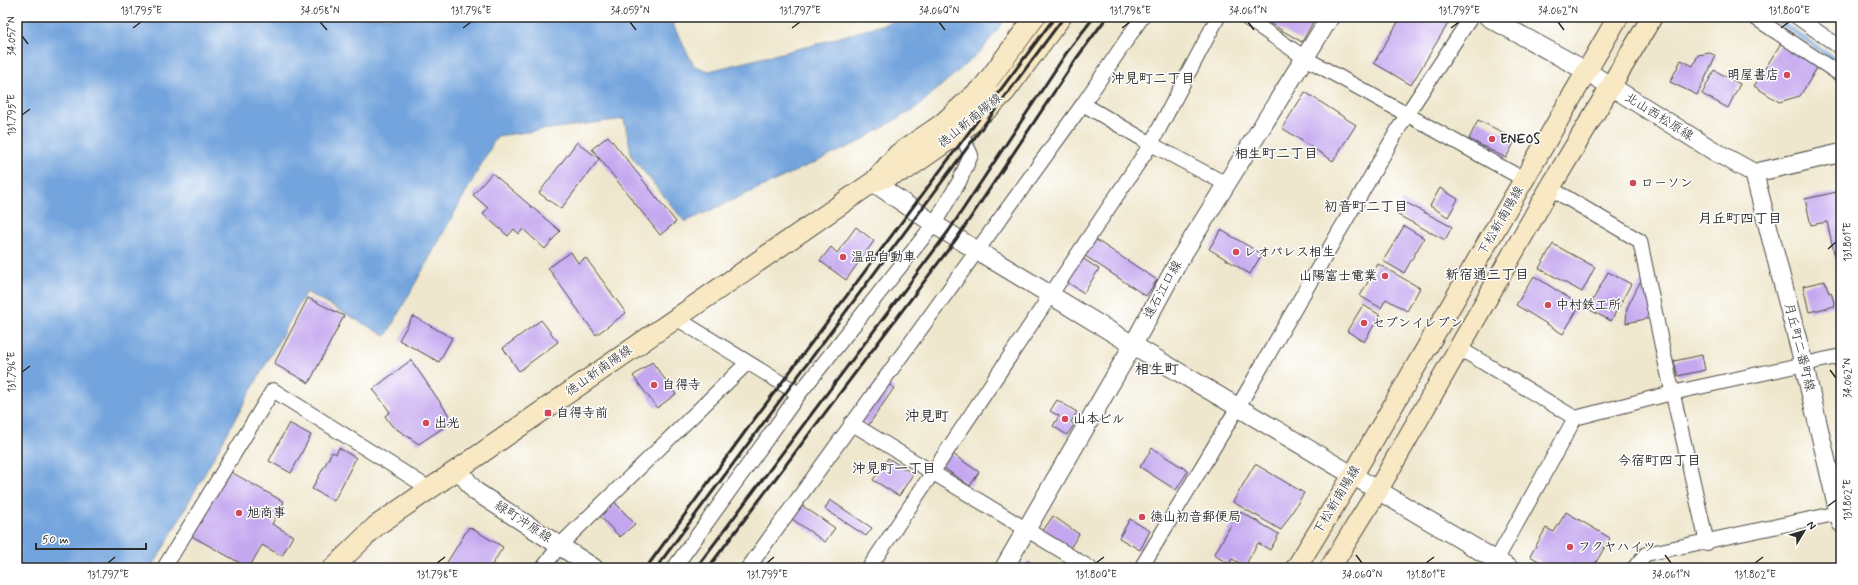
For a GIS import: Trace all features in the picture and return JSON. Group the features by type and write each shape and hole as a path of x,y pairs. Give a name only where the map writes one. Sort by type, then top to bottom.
{"main road":[{"name":"徳山新南陽線","path":"333,568 376,526 873,182 898,154 942,124 984,86 1036,17"},
{"name":"徳山新南陽線","path":"873,182 907,169 960,132 1005,92 1061,17"},
{"name":"下松新南陽線","path":"1296,568 1353,475 1588,72 1618,17"},
{"name":"下松新南陽線","path":"1330,568 1378,490 1550,188 1652,17"}],"street":[{"path":"748,568 976,249 1082,104 1142,17"},
{"path":"869,568 1151,144 1218,17"},
{"path":"1245,17 1304,58 1524,180"},
{"name":"遠石江口線","path":"1004,568 1133,345 1181,256 1330,17"},
{"path":"1141,568 1238,407 1407,114 1471,17"},
{"name":"北山西松原線","path":"1488,17 1588,72 1714,151 1754,173"},
{"path":"1754,17 1841,75"},
{"path":"1797,17 1815,22 1841,48"},
{"path":"1082,104 1151,144 1226,184"},
{"path":"674,568 799,394 934,224 959,182 971,154 960,132"},
{"path":"1754,173 1841,153"},
{"name":"月丘町二番町線","path":"1754,173 1804,365 1840,518"},
{"path":"873,182 934,224 1133,345 1378,490 1500,565 1574,418"},
{"path":"1550,188 1640,241 1672,393 1707,543"},
{"path":"676,318 799,394"},
{"path":"1459,348 1574,418 1672,393 1841,356"},
{"path":"543,568 559,546 747,363"},
{"path":"164,568 273,390 430,489"},
{"path":"851,423 1090,568"},
{"name":"緑町沖原線","path":"458,469 475,491 594,568"},
{"path":"1634,568 1646,554 1840,518"}],"water":[{"path":"17,17 669,17 694,66 709,71 810,46 909,17 1007,17 982,50 917,107 857,143 685,222 632,157 624,119 497,136 386,336 306,292 152,568 17,568"}],"building":[{"path":"1259,17 1305,17 1313,22 1302,42"},
{"path":"1401,17 1441,17 1449,22 1411,85 1374,63"},
{"name":"明屋書店","path":"1783,40 1820,63 1800,96 1779,102 1754,86"},
{"path":"1710,53 1716,56 1697,95 1670,82 1681,60 1693,66 1698,55"},
{"path":"1714,70 1740,84 1728,108 1702,94"},
{"path":"1305,92 1356,125 1333,161 1282,128"},
{"name":"ENEOS","path":"1478,120 1516,139 1506,158 1469,139"},
{"path":"608,136 676,222 660,235 592,149"},
{"path":"577,142 599,159 561,209 539,193"},
{"path":"492,173 560,231 545,249 523,229 519,234 514,229 508,236 483,214 488,208 473,195"},
{"path":"1440,188 1458,199 1448,217 1430,206"},
{"path":"1841,191 1841,260 1836,261 1827,222 1811,225 1805,199"},
{"path":"1403,201 1452,227 1445,240 1396,214"},
{"path":"1404,226 1424,238 1404,273 1383,261"},
{"name":"温品自動車","path":"856,227 874,241 846,280 820,261 831,247 837,253"},
{"name":"レオパレス相生","path":"1221,230 1262,254 1250,274 1209,249"},
{"path":"1090,236 1157,280 1146,296 1079,252"},
{"path":"1553,244 1595,267 1582,292 1539,268"},
{"path":"571,252 578,263 586,258 626,313 596,335 548,268"},
{"path":"1076,254 1099,269 1084,293 1061,278"},
{"name":"山陽富士電業","path":"1378,264 1420,288 1407,311 1386,299 1381,308 1360,296"},
{"path":"1608,272 1631,284 1611,321 1588,309"},
{"name":"中村鉄工所","path":"1534,276 1580,305 1563,334 1516,305"},
{"path":"1649,281 1656,317 1626,323 1627,308 1640,282"},
{"path":"1825,281 1829,293 1831,292 1835,306 1809,312 1803,286"},
{"path":"308,298 344,316 309,383 274,364"},
{"name":"セブンイレブン","path":"1363,305 1380,315 1364,342 1347,331"},
{"path":"413,316 452,338 439,362 399,340"},
{"path":"541,320 558,342 519,371 503,348"},
{"path":"1702,355 1705,370 1678,376 1674,361"},
{"path":"411,360 453,421 419,444 392,426 385,416 390,412 373,389"},
{"name":"自得寺","path":"652,362 676,394 657,408 633,376"},
{"path":"879,377 894,388 868,426 853,415"},
{"name":"山本ビル","path":"1057,400 1077,412 1071,422 1074,425 1067,435 1053,426 1059,416 1050,411"},
{"path":"289,423 311,435 291,473 269,461"},
{"path":"339,448 356,458 334,501 312,489 332,452 336,454"},
{"path":"1152,448 1188,471 1176,490 1140,467"},
{"path":"947,450 979,472 970,486 938,464"},
{"path":"888,458 913,474 899,496 873,480"},
{"path":"1255,464 1304,493 1281,530 1233,502"},
{"name":"旭商事","path":"224,468 284,502 272,524 293,536 282,556 262,545 249,568 188,534"},
{"path":"607,494 635,524 620,537 592,508"},
{"path":"794,500 835,528 825,542 785,514"},
{"path":"830,500 872,528 866,536 825,509"},
{"path":"1239,511 1279,534 1270,550 1258,543 1245,566 1232,559 1229,564 1214,555"},
{"name":"フクヤハイツ","path":"1566,512 1610,538 1595,564 1603,568 1551,568 1530,556 1546,528 1554,532"},
{"path":"1053,516 1079,534 1069,550 1042,532"},
{"path":"1130,519 1150,531 1140,550 1119,538"},
{"path":"469,527 503,547 490,568 453,568 446,564"},
{"path":"1028,561 1039,568 1024,568"}],"waterway":[{"path":"1773,17 1841,64"}],"railway":[{"path":"646,568 750,425 1055,17"},
{"path":"656,568 1064,17"},
{"path":"696,568 948,232 1067,52 1094,17"},
{"path":"708,568 957,238 1076,59 1107,17"}],"place":[{"name":"明屋書店","path":"1787,75"},
{"name":"ENEOS","path":"1492,139"},
{"name":"ローソン","path":"1633,183"},
{"name":"レオパレス相生","path":"1236,252"},
{"name":"温品自動車","path":"843,257"},
{"name":"山陽富士電業","path":"1385,276"},
{"name":"中村鉄工所","path":"1548,305"},
{"name":"セブンイレブン","path":"1364,323"},
{"name":"自得寺","path":"654,385"},
{"name":"自得寺前","path":"548,413"},
{"name":"山本ビル","path":"1065,419"},
{"name":"出光","path":"426,423"},
{"name":"旭商事","path":"239,513"},
{"name":"徳山初音郵便局","path":"1142,517"},
{"name":"フクヤハイツ","path":"1570,547"}],"district":[{"name":"沖見町二丁目","path":"1153,79"},
{"name":"相生町二丁目","path":"1276,154"},
{"name":"初音町二丁目","path":"1366,207"},
{"name":"月丘町四丁目","path":"1740,219"},
{"name":"新宿通三丁目","path":"1487,275"},
{"name":"相生町","path":"1157,370"},
{"name":"沖見町","path":"927,417"},
{"name":"今宿町四丁目","path":"1659,461"},
{"name":"沖見町一丁目","path":"894,469"}]}
